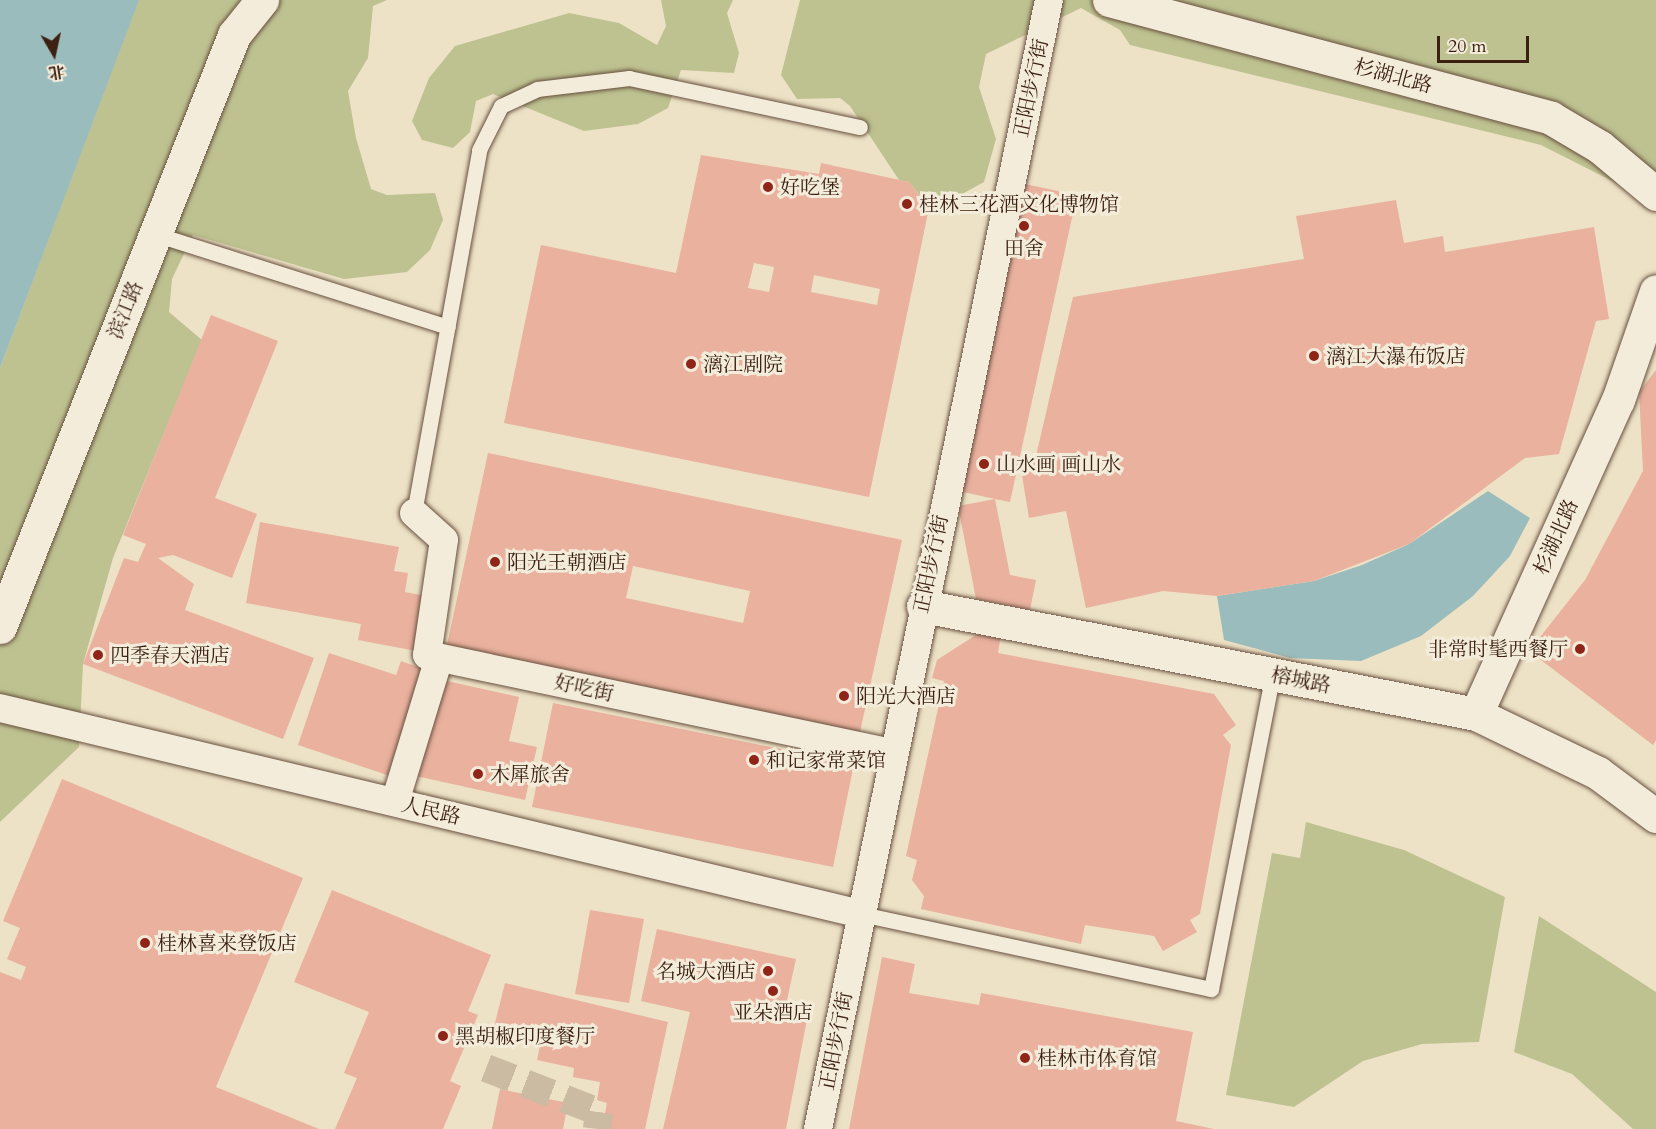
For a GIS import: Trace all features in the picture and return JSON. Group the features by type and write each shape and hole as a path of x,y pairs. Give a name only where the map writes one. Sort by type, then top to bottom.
{"street":[{"name":"滨江路","path":"0,627 234,35 262,0"},
{"name":"正阳步行街","path":"819,1129 893,753 1049,0"},
{"name":"杉湖北路","path":"1109,0 1551,118 1600,147 1656,194"},
{"name":"杉湖北路","path":"1476,714 1618,400 1656,291"},
{"path":"395,802 439,658 427,655 444,540 414,513"},
{"name":"榕城路","path":"923,606 1476,714 1598,773 1656,816"},
{"name":"好吃街","path":"439,658 893,753"},
{"name":"人民路","path":"0,708 861,914"}],"lane":[{"path":"414,513 479,150 501,106 519,98 579,81 629,78 860,127"},
{"path":"155,234 448,327"},
{"path":"861,914 1211,989 1273,674"}],"green space":[{"path":"138,0 387,0 373,6 368,58 348,91 356,138 371,189 387,195 435,193 443,220 430,250 407,272 344,279 193,235 172,279 169,312 202,340 113,558 83,664 79,747 0,822 0,368"},
{"path":"661,0 733,0 727,13 739,53 734,73 681,70 668,108 638,124 584,131 493,94 476,101 470,132 453,148 422,140 412,121 429,78 455,46 569,13 619,23 657,45 666,26"},
{"path":"800,0 1656,0 1656,196 1624,187 1541,145 1130,45 1120,30 1081,8 986,54 979,87 996,139 984,182 962,194 921,197 909,182 899,180 850,106 840,98 797,99 781,75"},
{"path":"1306,822 1404,850 1505,897 1479,1042 1422,1044 1363,1061 1294,1107 1226,1095 1272,853 1300,858"},
{"path":"1539,916 1656,992 1656,1129 1633,1129 1572,1074 1514,1052"}],"water":[{"path":"0,0 139,0 0,368"},
{"path":"1488,491 1530,518 1510,556 1473,596 1421,636 1361,661 1290,658 1224,640 1217,596 1314,581 1362,565 1409,544"}],"building":[{"name":"漓江剧院","path":"701,155 819,174 821,163 909,182 929,208 869,497 504,423 541,245 676,273","holes":["754,263 774,267 769,292 748,288","814,275 880,289 877,305 811,292"]},
{"path":"1020,183 1077,195 1010,502 954,490"},
{"path":"1396,200 1404,243 1443,236 1445,252 1594,227 1609,319 1596,321 1559,454 1525,458 1409,544 1314,581 1217,596 1163,591 1086,608 1066,511 1029,518 1020,463 1035,460 1073,297 1304,259 1296,216"},
{"path":"211,315 278,341 215,498 257,514 232,578 173,555 158,558 194,584 185,610 314,658 283,739 83,664 124,558 138,562 146,544 123,535"},
{"path":"1656,370 1656,740 1653,745 1529,651 1585,580 1643,471 1639,392"},
{"path":"488,453 902,540 860,732 447,645","holes":["633,566 750,591 743,623 626,598"]},
{"path":"995,499 1010,575 1036,580 1030,610 976,599 958,506"},
{"path":"260,522 399,547 394,571 408,573 405,592 426,596 416,651 358,640 361,624 246,603"},
{"path":"982,631 1001,634 998,653 1214,694 1236,725 1223,735 1231,745 1200,914 1190,920 1197,932 1163,951 1154,936 1085,925 1081,944 921,909 924,896 912,880 917,860 906,856 944,681 932,678 937,660"},
{"path":"329,653 396,675 401,661 429,671 393,777 298,745"},
{"path":"438,679 519,697 509,741 537,747 525,800 416,776"},
{"path":"553,703 854,764 833,867 532,807"},
{"name":"桂林喜来登饭店","path":"62,779 303,878 216,1087 319,1129 0,1129 0,972 21,980 26,967 7,959 20,928 3,921"},
{"name":"桂林喜来登饭店","path":"332,890 491,955 468,1011 478,1015 450,1081 461,1086 443,1129 335,1129 357,1078 344,1073 369,1012 294,982"},
{"path":"590,910 644,919 629,1003 575,994"},
{"path":"657,929 796,959 785,1009 808,1014 786,1129 663,1129 690,1012 641,1001"},
{"name":"桂林市体育馆","path":"882,957 915,964 909,993 979,1005 981,993 1193,1032 1176,1121 1214,1129 849,1129"},
{"path":"505,983 668,1022 645,1129 602,1129 607,1103 597,1100 600,1082 573,1077 574,1068 537,1060 540,1046 492,1035"},
{"path":"500,1089 568,1103 563,1129 492,1129"}],"tunnel":[{"path":"486,1068 599,1112 597,1129"}],"place":[{"name":"好吃堡","path":"768,187"},
{"name":"桂林三花酒文化博物馆","path":"907,204"},
{"name":"田舍","path":"1024,226"},
{"name":"漓江大瀑布饭店","path":"1314,356"},
{"name":"漓江剧院","path":"691,364"},
{"name":"山水画 画山水","path":"984,464"},
{"name":"阳光王朝酒店","path":"495,562"},
{"name":"非常时髦西餐厅","path":"1580,649"},
{"name":"四季春天酒店","path":"98,655"},
{"name":"阳光大酒店","path":"844,696"},
{"name":"和记家常菜馆","path":"754,760"},
{"name":"木犀旅舍","path":"478,774"},
{"name":"桂林喜来登饭店","path":"145,943"},
{"name":"名城大酒店","path":"768,971"},
{"name":"亚朵酒店","path":"773,991"},
{"name":"黑胡椒印度餐厅","path":"443,1036"},
{"name":"桂林市体育馆","path":"1025,1058"}]}
